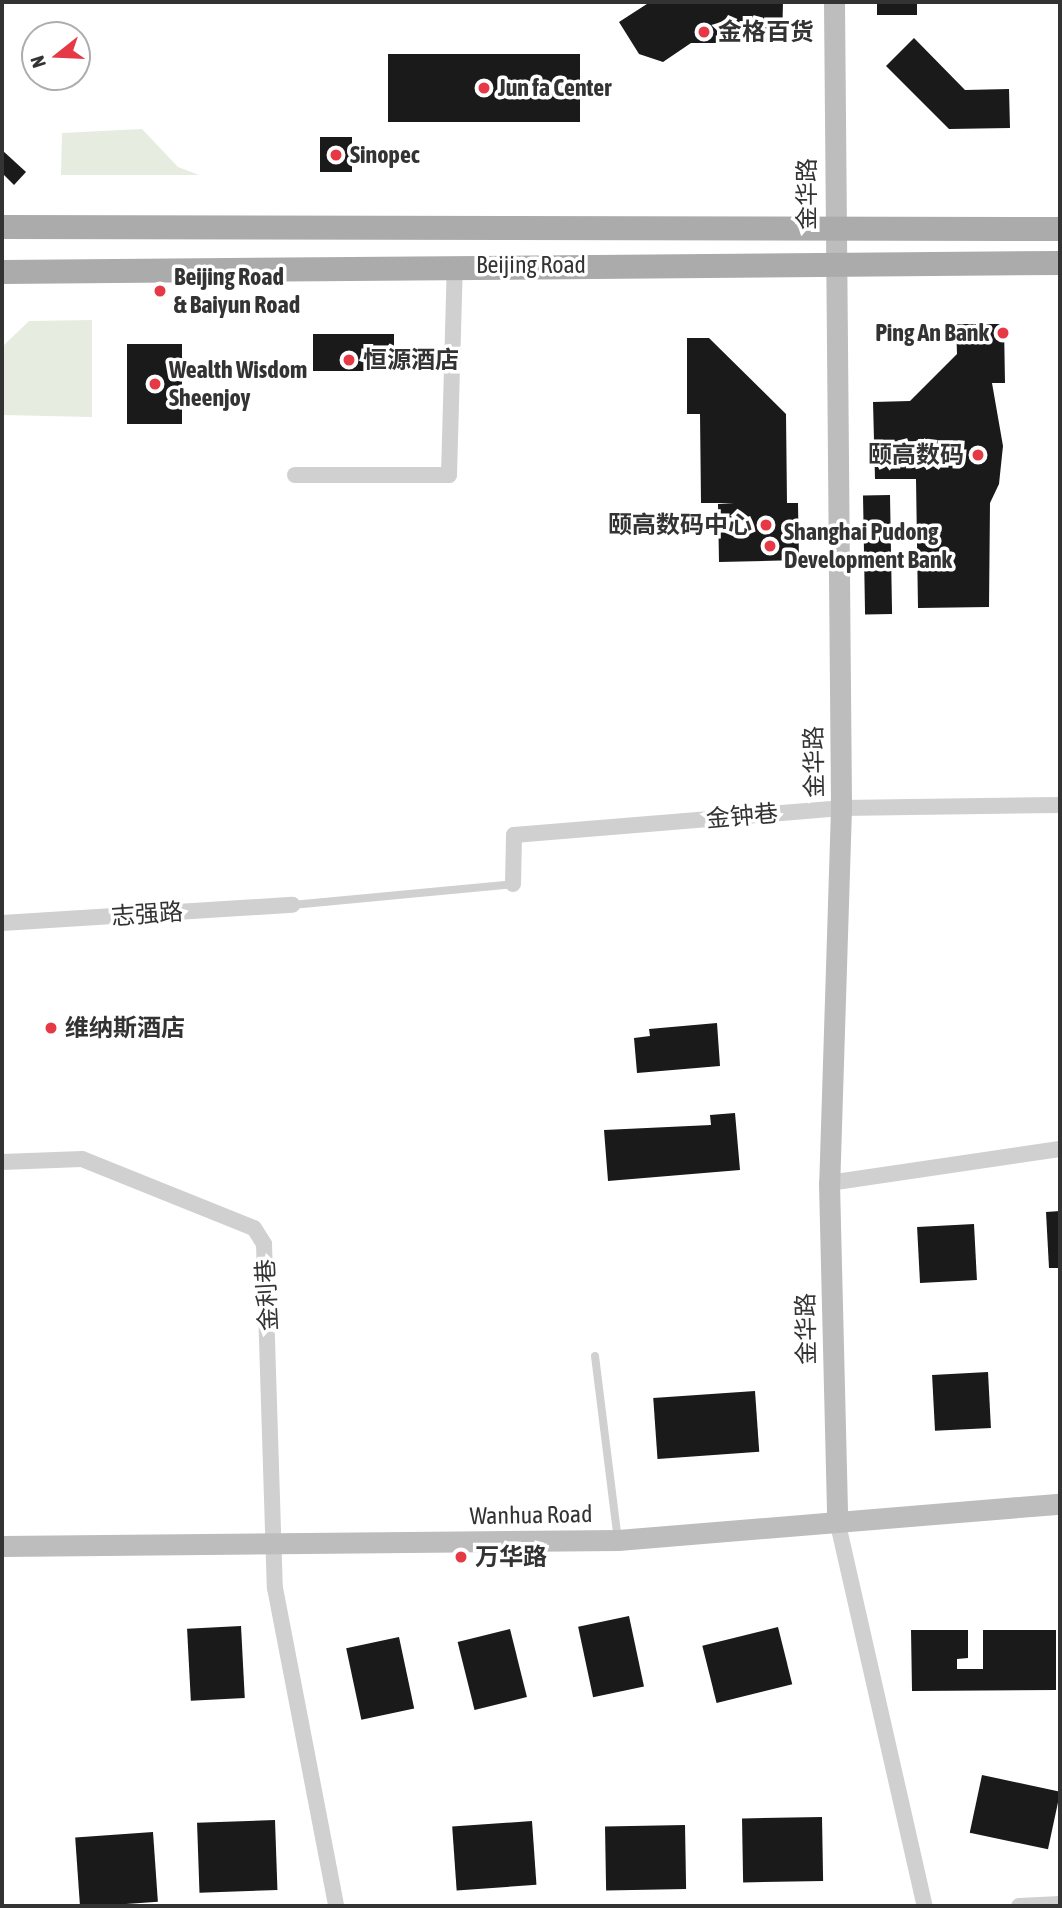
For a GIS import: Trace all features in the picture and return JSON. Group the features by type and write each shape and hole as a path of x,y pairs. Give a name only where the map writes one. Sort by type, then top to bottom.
{"main road":[{"name":"Beijing Road","path":"2,227 1060,229"},
{"name":"Beijing Road","path":"2,272 833,262 1060,263"}],"street":[{"name":"金华路","path":"834,2 832,230 841,808 829,1183 837,1520"},
{"path":"295,475 449,475 456,266"},
{"name":"金钟巷","path":"513,884 514,835 841,808 1060,806"},
{"name":"志强路","path":"2,923 292,905"},
{"path":"829,1183 1060,1149"},
{"name":"金利巷","path":"2,1161 82,1159 254,1228 264,1244 269,1294 275,1588 336,1906"},
{"name":"Wanhua Road","path":"2,1546 274,1546 618,1539 1060,1504"},
{"path":"837,1520 925,1906"},
{"path":"1019,1906 1060,1904"}],"lane":[{"path":"292,905 513,884"},
{"path":"595,1356 618,1539"}],"shaded area":[{"path":"142,129 178,167 199,175 61,175 62,133"},
{"path":"92,320 92,417 2,415 2,347 29,321"}],"building":[{"name":"金格百货","path":"650,2 783,2 782,43 691,43 663,62 639,54 619,22"},
{"path":"877,2 917,2 917,15 877,15"},
{"path":"914,38 965,90 1009,89 1010,128 949,129 886,66"},
{"name":"Jun fa Center","path":"388,54 580,54 580,122 388,122"},
{"name":"Sinopec","path":"320,137 352,137 352,172 320,172"},
{"path":"2,150 26,172 14,185 2,173"},
{"path":"956,324 1004,324 1005,383 992,383 1003,446 999,484 990,503 989,607 918,608 916,479 875,479 873,402 910,401 957,354"},
{"name":"恒源酒店","path":"313,334 394,334 394,371 313,371"},
{"path":"687,338 709,338 786,414 787,503 798,503 799,560 719,562 718,504 734,503 701,503 700,414 687,414"},
{"name":"Wealth Wisdom Sheenjoy","path":"127,344 182,344 182,424 127,424"},
{"path":"863,495 890,495 892,614 865,614"},
{"path":"717,1023 720,1066 637,1073 634,1038 650,1036 649,1029"},
{"path":"735,1113 740,1170 608,1181 604,1130 711,1125 710,1115"},
{"path":"1060,1211 1060,1268 1049,1268 1046,1212"},
{"path":"974,1224 977,1280 920,1283 917,1227"},
{"path":"988,1372 991,1428 935,1431 932,1375"},
{"path":"755,1391 759,1452 658,1459 653,1398"},
{"path":"629,1616 644,1686 593,1697 578,1627"},
{"path":"241,1626 245,1698 191,1701 187,1629"},
{"path":"778,1627 792,1684 717,1703 702,1646"},
{"path":"510,1629 527,1697 475,1710 458,1642"},
{"path":"911,1630 968,1630 968,1658 957,1659 957,1669 983,1669 983,1630 1056,1630 1056,1690 912,1691"},
{"path":"399,1637 414,1708 361,1720 346,1648"},
{"path":"982,1775 1060,1792 1048,1849 970,1833"},
{"path":"822,1817 823,1881 743,1882 742,1818"},
{"path":"275,1820 277,1890 199,1893 197,1823"},
{"path":"532,1821 536,1885 457,1890 452,1827"},
{"path":"685,1825 686,1889 606,1890 605,1826"},
{"path":"153,1832 158,1902 80,1906 75,1837"}],"place":[{"name":"金格百货","path":"704,32"},
{"name":"Jun fa Center","path":"484,88"},
{"name":"Sinopec","path":"336,155"},
{"name":"Beijing Road & Baiyun Road","path":"160,291"},
{"name":"Ping An Bank","path":"1003,333"},
{"name":"恒源酒店","path":"349,360"},
{"name":"Wealth Wisdom Sheenjoy","path":"155,384"},
{"name":"颐高数码","path":"978,455"},
{"name":"颐高数码中心","path":"766,525"},
{"name":"Shanghai Pudong Development Bank","path":"770,546"},
{"name":"维纳斯酒店","path":"51,1028"},
{"name":"万华路","path":"461,1557"}]}
